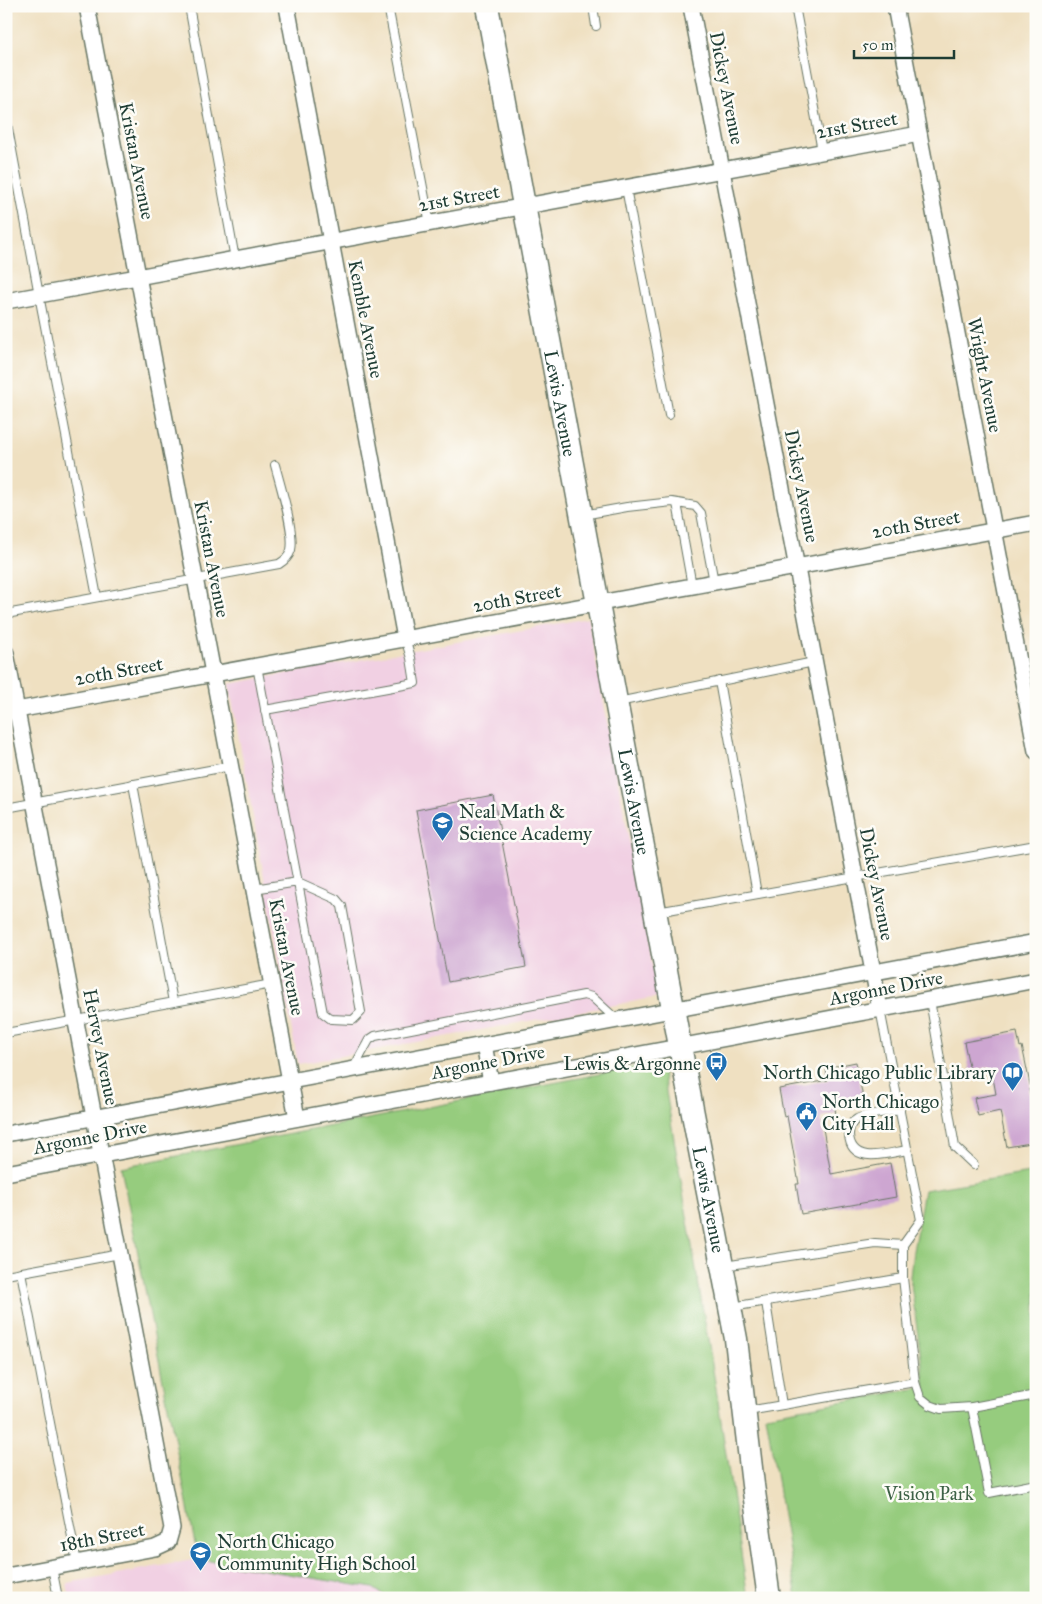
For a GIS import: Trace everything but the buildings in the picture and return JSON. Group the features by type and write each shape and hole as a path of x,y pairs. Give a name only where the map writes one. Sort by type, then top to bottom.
{"main road":[{"name":"Lewis Avenue","path":"487,6 736,1339 769,1598"}],"street":[{"name":"Kristan Avenue","path":"87,6 297,1118"},
{"name":"Kemble Avenue","path":"287,6 405,638"},
{"name":"Dickey Avenue","path":"691,6 880,1009"},
{"name":"Wright Avenue","path":"895,6 1036,750"},
{"name":"21st Street","path":"6,301 919,134"},
{"name":"20th Street","path":"12,711 1036,523"},
{"name":"Hervey Avenue","path":"6,654 12,711 34,803 168,1506"},
{"name":"Argonne Drive","path":"6,1134 1036,942"},
{"name":"Argonne Drive","path":"6,1173 1036,980"},
{"path":"484,1045 491,1082"},
{"name":"18th Street","path":"6,1576 155,1548 168,1542 172,1528 168,1506"}],"lane":[{"path":"189,6 235,260"},
{"path":"388,6 430,224"},
{"path":"593,6 596,26"},
{"path":"795,6 822,152"},
{"path":"6,118 97,597"},
{"path":"626,188 669,415"},
{"path":"6,614 279,564 287,558 291,550 292,541 275,465"},
{"path":"581,515 672,502 695,506 701,513 714,582"},
{"path":"677,503 692,586"},
{"path":"265,710 415,683 411,658 405,638"},
{"path":"616,702 814,662"},
{"path":"254,889 298,882 336,899 342,906 361,1012 354,1020 331,1019 323,1013 298,882 265,710 257,666"},
{"path":"719,681 757,894"},
{"path":"6,808 231,766"},
{"path":"133,784 173,1002"},
{"path":"655,912 1036,845"},
{"path":"6,1033 272,984"},
{"path":"352,1070 369,1040 375,1036 584,995 592,997 617,1020"},
{"path":"930,1000 955,1146 974,1165"},
{"path":"880,1009 920,1220 903,1245 902,1278 915,1382 920,1397 930,1405 941,1409 972,1407 1036,1395"},
{"path":"900,1110 858,1118 853,1122 849,1130 849,1138 853,1148 860,1154 868,1156 907,1150"},
{"path":"722,1266 875,1243 903,1245"},
{"path":"6,1275 120,1254"},
{"path":"20,1272 78,1563"},
{"path":"730,1308 902,1278"},
{"path":"766,1302 782,1405"},
{"path":"745,1411 915,1382"},
{"path":"972,1407 989,1493 1036,1484"},
{"path":"52,1567 58,1598"}],"shaded area":[{"name":"Neal Math & Science Academy","path":"588,618 658,997 298,1064 229,684"},
{"name":"North Chicago Community High School","path":"198,1559 373,1588 388,1598 70,1598 67,1583"}],"green space":[{"path":"661,1062 715,1382 748,1598 388,1598 373,1588 198,1559 121,1167"},
{"name":"Vision Park","path":"1036,1172 1036,1598 797,1598 766,1415 925,1387 910,1277 924,1190"}],"place":[{"name":"Neal Math & Science Academy","path":"443,841"},
{"name":"Lewis & Argonne","path":"717,1082"},
{"name":"North Chicago Public Library","path":"1012,1091"},
{"name":"North Chicago City Hall","path":"806,1131"},
{"name":"North Chicago Community High School","path":"201,1571"}]}
